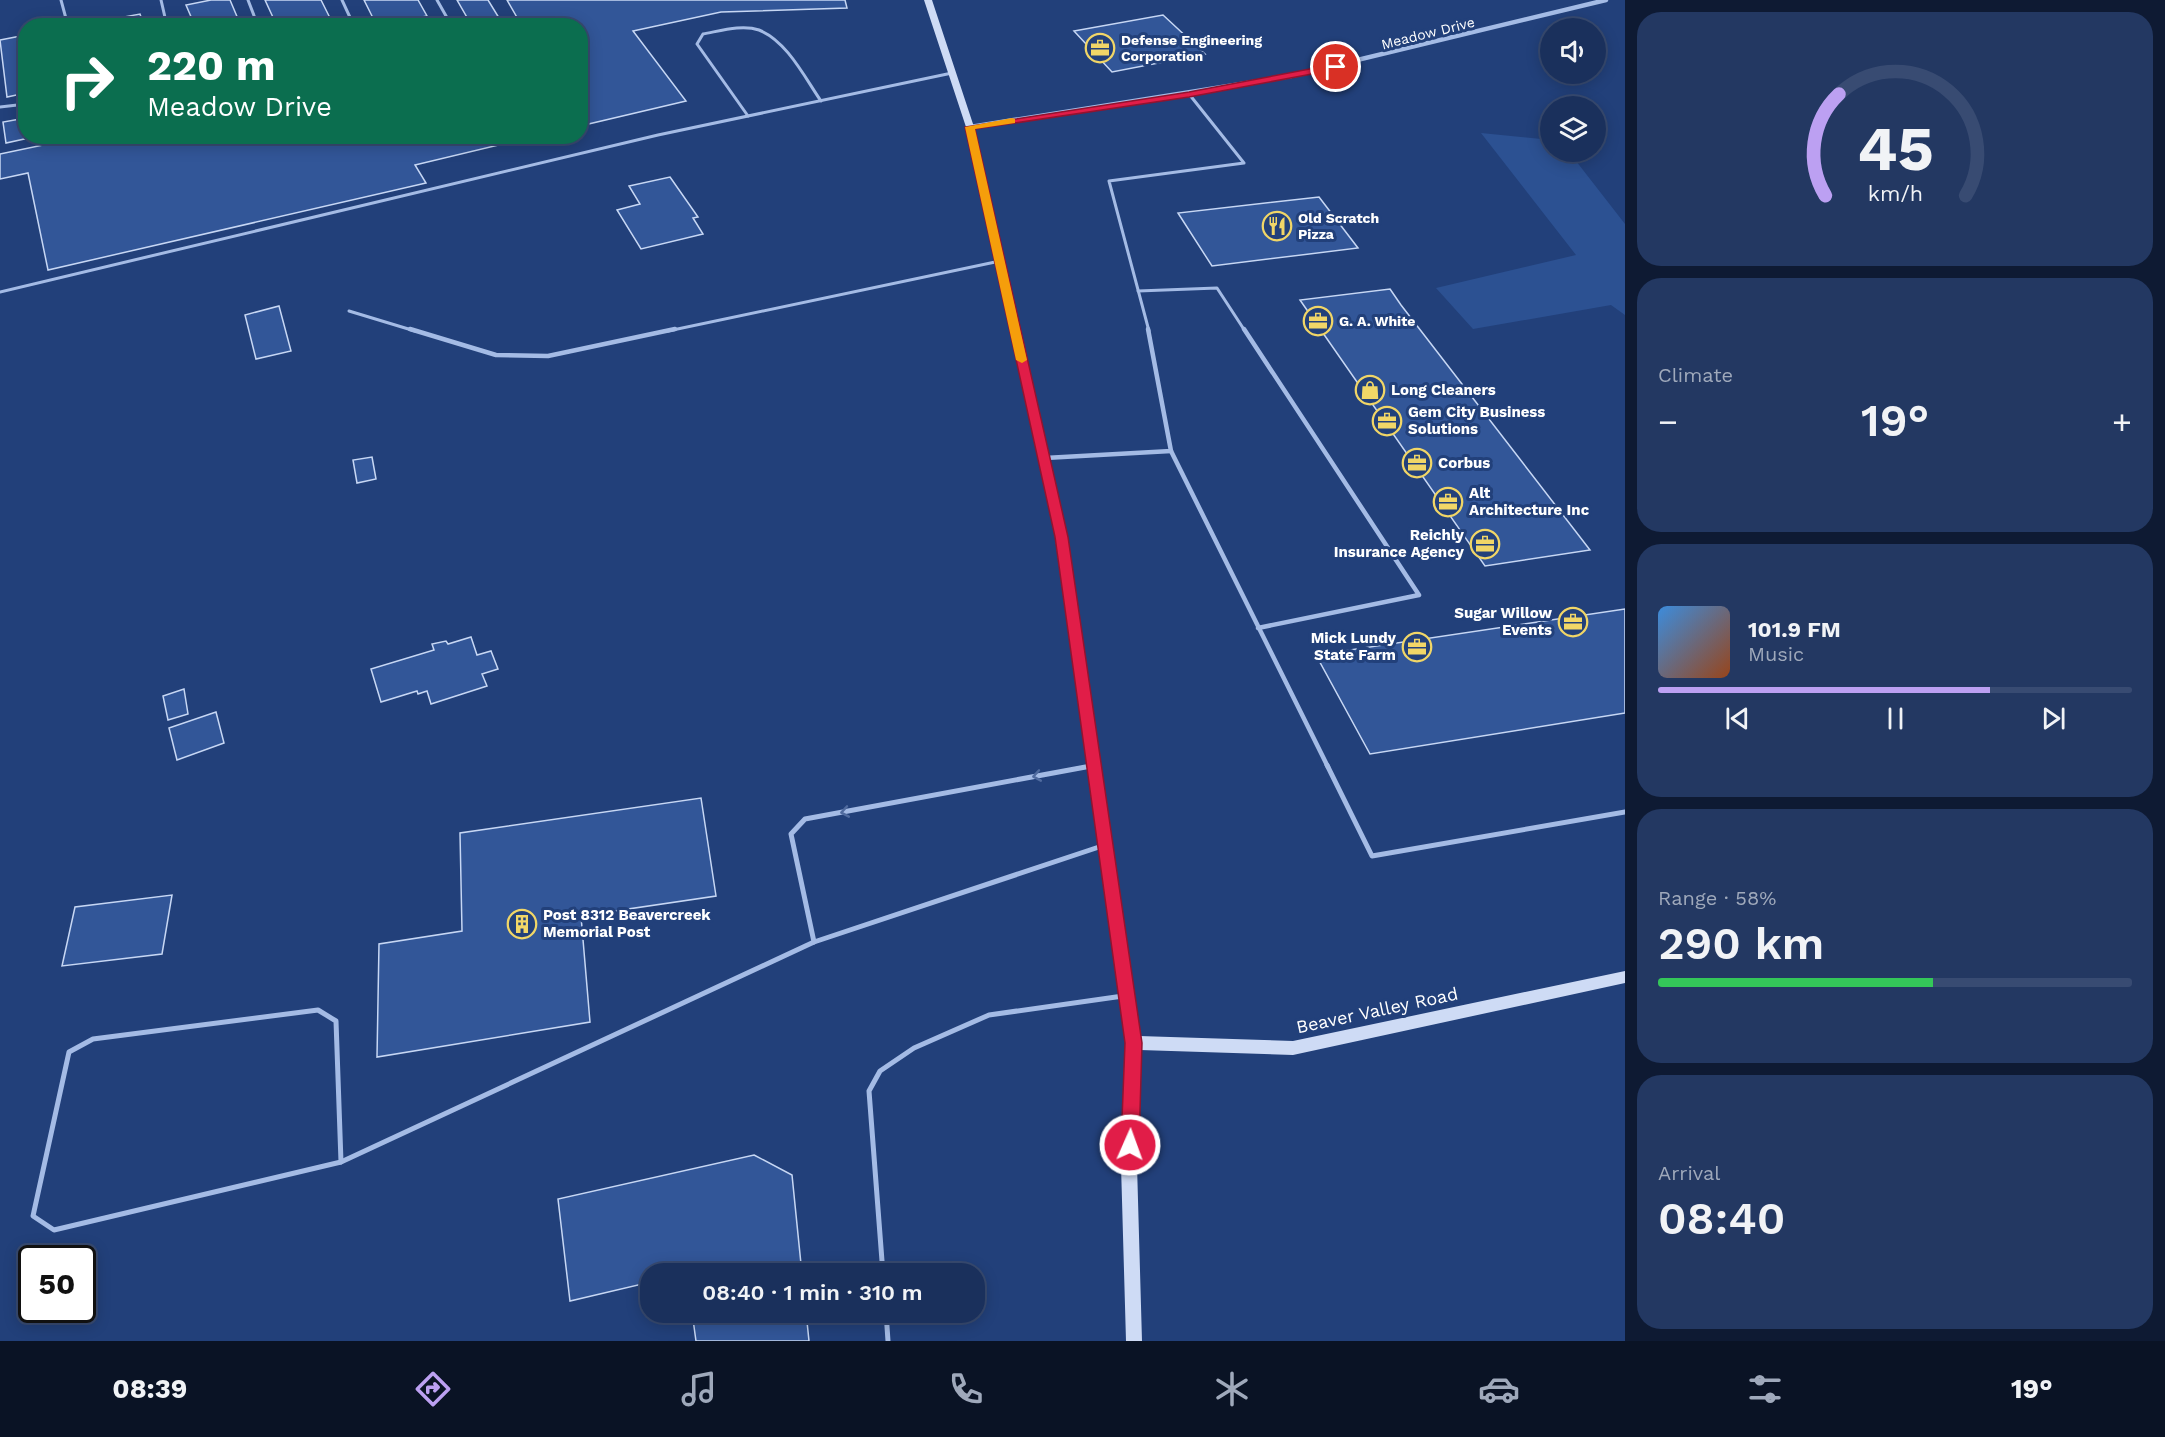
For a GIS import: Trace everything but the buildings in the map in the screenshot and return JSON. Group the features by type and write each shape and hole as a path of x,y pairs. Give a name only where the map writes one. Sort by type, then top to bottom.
{"main road":[{"path":"928,0 970,127 1061,537 1133,1043 1129,1165 1134,1341"},
{"name":"Beaver Valley Road","path":"1133,1043 1293,1048 1625,977"}],"street":[{"name":"Meadow Drive","path":"970,127 1189,94 1336,67 1606,0"}],"lane":[{"path":"62,0 66,18"},
{"path":"161,0 165,18"},
{"path":"248,0 255,18"},
{"path":"342,0 350,18"},
{"path":"437,0 448,18"},
{"path":"748,116 697,44 703,34 730,29 759,30 774,38 821,101"},
{"path":"0,292 322,218 658,135 952,73"},
{"path":"1189,94 1244,163 1109,181 1152,343 1171,451 1372,856 1625,812"},
{"path":"0,107 18,105"},
{"path":"349,311 496,355 548,356 1000,261"},
{"path":"1138,291 1217,288 1419,595 1258,628"},
{"path":"1044,458 1171,451"},
{"path":"814,942 791,834 805,819 1094,766"},
{"path":"341,1162 336,1021 318,1010 93,1039 69,1052 33,1216 54,1230 341,1162 814,942 1105,845"},
{"path":"882,1263 869,1091 879,1071 914,1047 989,1015 1126,995"},
{"path":"887,1323 888,1341"}],"shaded area":[{"path":"1481,133 1540,139 1540,162 1577,162 1625,224 1625,315 1611,305 1473,329 1436,288 1576,255"}],"slow traffic":[{"path":"1012,121 970,127 1022,360"}],"place":[{"name":"Defense Engineering Corporation","path":"1100,48"},
{"name":"Old Scratch Pizza","path":"1277,226"},
{"name":"G. A. White","path":"1318,321"},
{"name":"Long Cleaners","path":"1370,390"},
{"name":"Gem City Business Solutions","path":"1387,421"},
{"name":"Corbus","path":"1417,463"},
{"name":"Alt Architecture Inc","path":"1448,502"},
{"name":"Reichly Insurance Agency","path":"1485,544"},
{"name":"Sugar Willow Events","path":"1573,622"},
{"name":"Mick Lundy State Farm","path":"1417,647"},
{"name":"Post 8312 Beavercreek Memorial Post","path":"522,924"}],"route":[{"path":"1130,1145 1133,1043 1061,537 970,127 1189,94 1336,67"}]}
